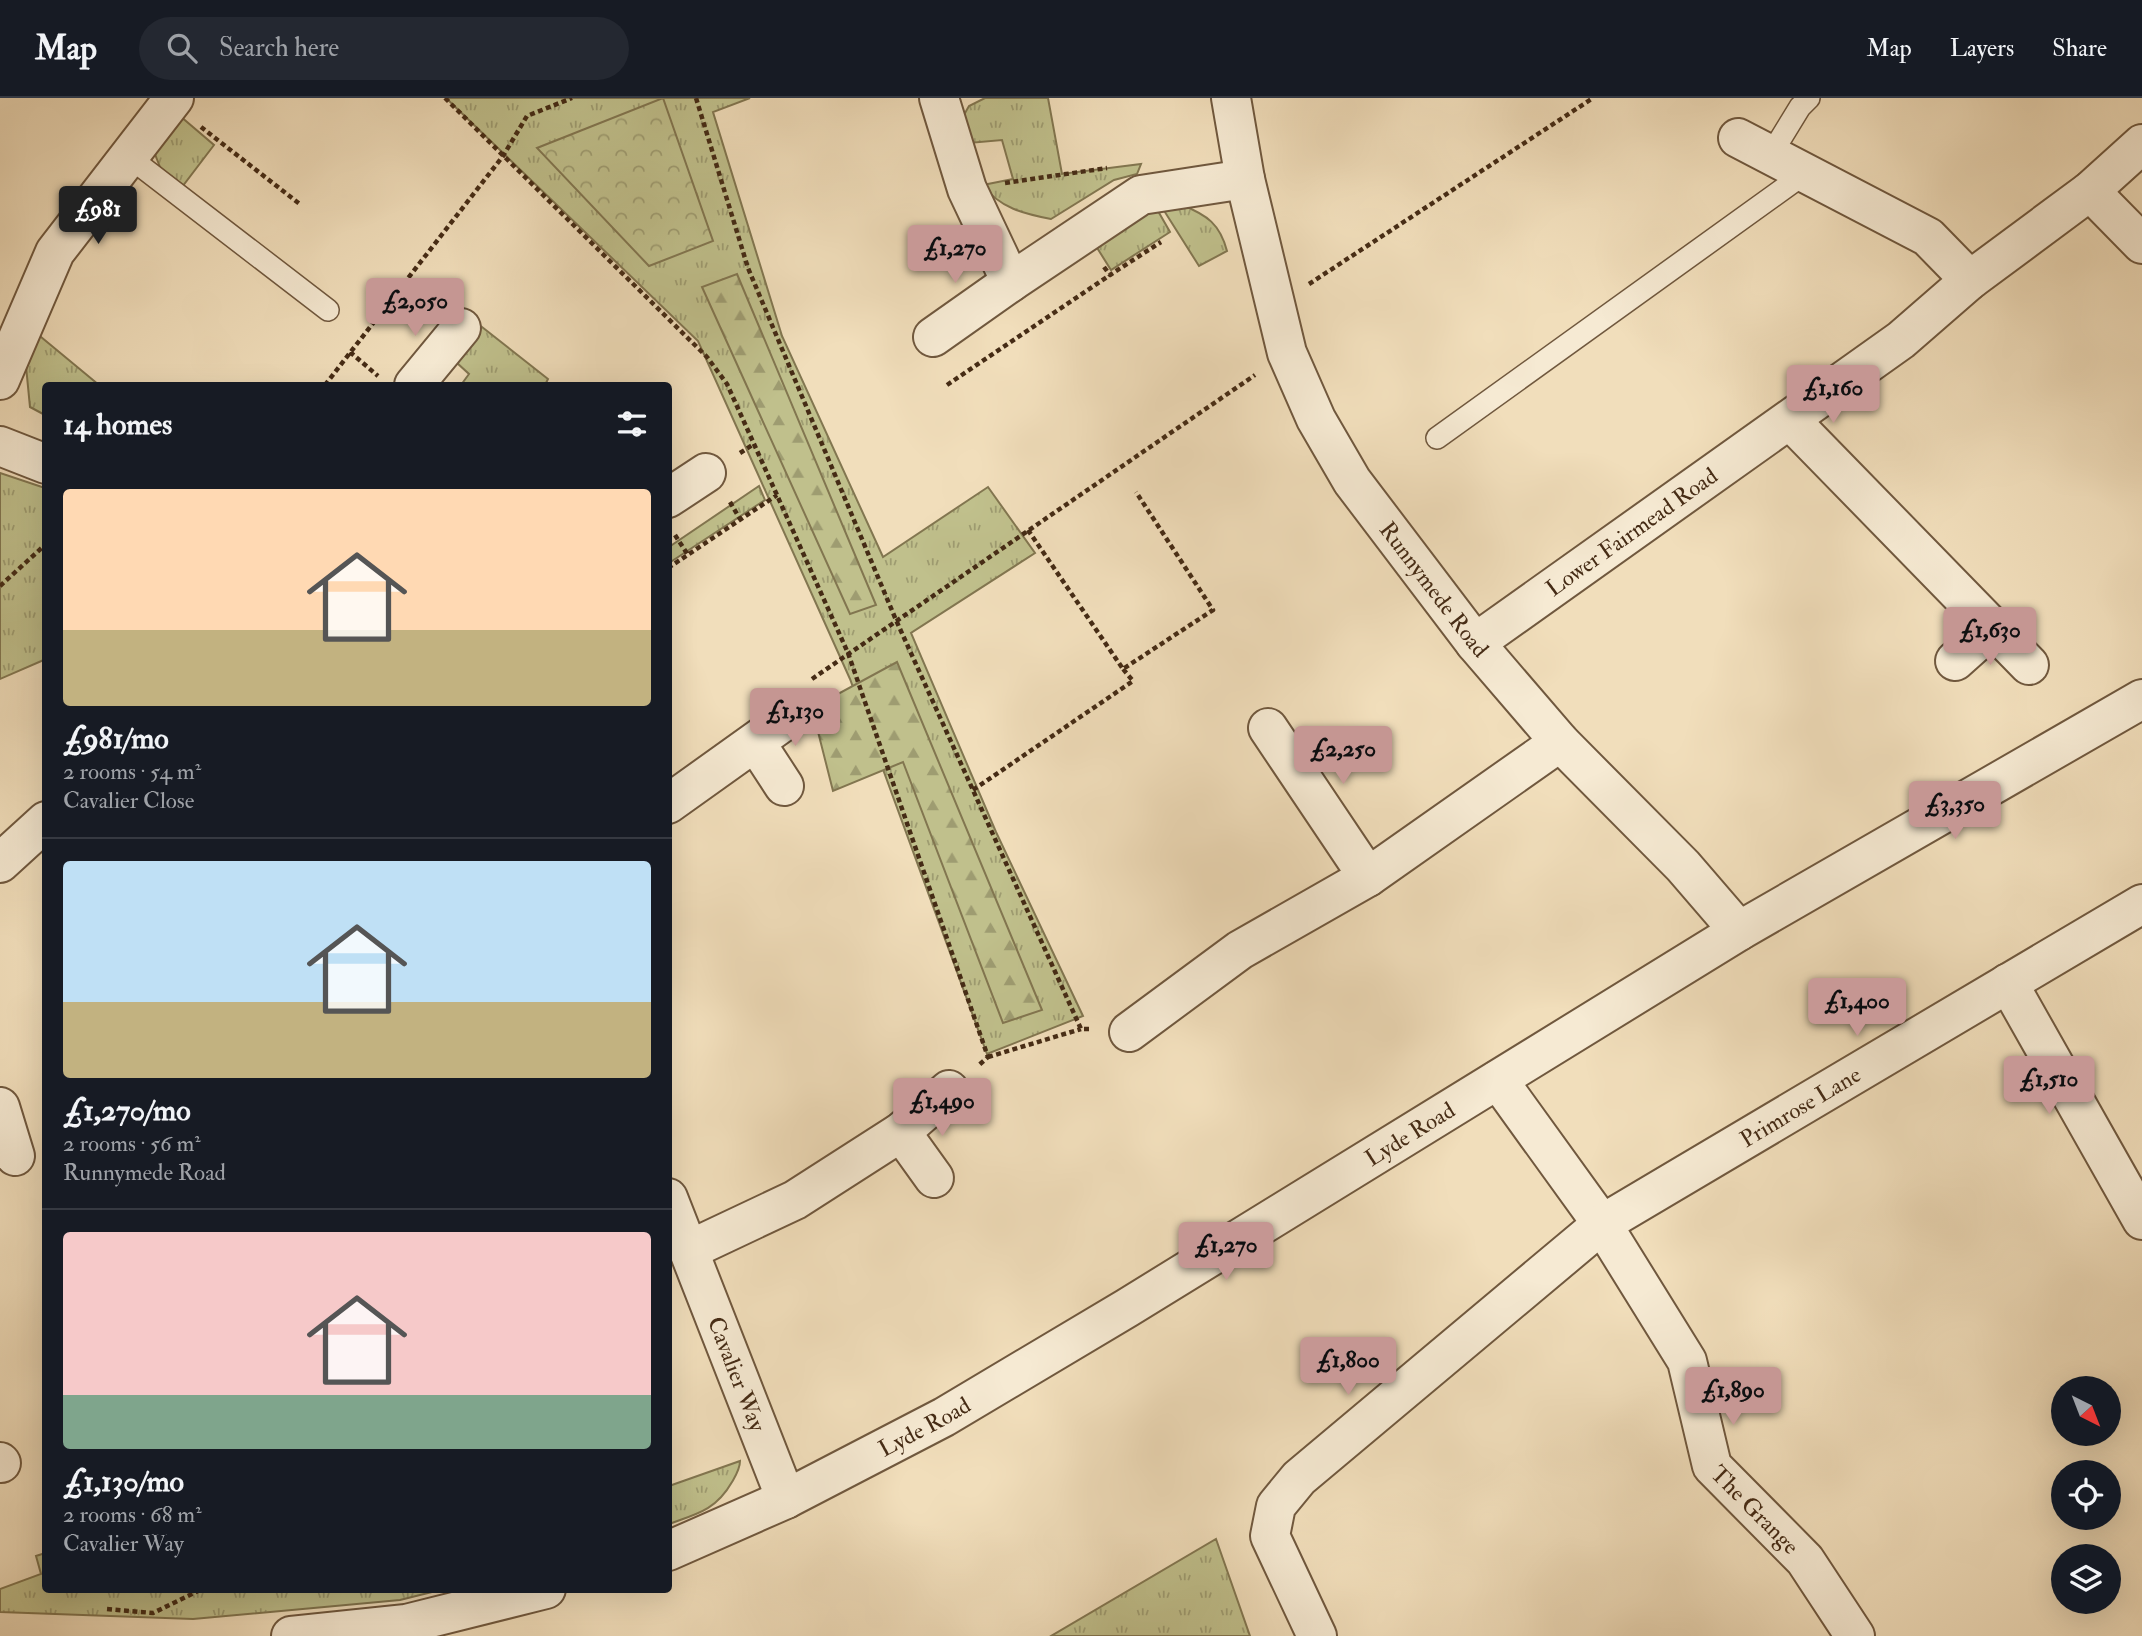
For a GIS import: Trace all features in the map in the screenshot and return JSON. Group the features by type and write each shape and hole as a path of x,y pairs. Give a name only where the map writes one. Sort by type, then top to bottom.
{"street":[{"path":"939,98 967,189 1011,282"},
{"name":"Runnymede Road","path":"1231,98 1245,179 1287,353 1316,419 1352,481 1475,643 1560,743 1682,866 1739,931"},
{"path":"0,380 55,252 172,100"},
{"name":"Lower Fairmead Road","path":"1475,643 1901,340 1970,280 2090,191 2142,144"},
{"path":"1754,147 1928,237 1970,280"},
{"path":"933,337 1141,195 1245,179"},
{"path":"2090,191 2142,244"},
{"path":"397,381 461,328"},
{"path":"1790,420 2029,665"},
{"path":"0,446 42,462"},
{"path":"672,495 706,473"},
{"path":"1955,661 1993,627"},
{"name":"Lyde Road","path":"672,1549 786,1499 944,1417 1739,931 2142,699"},
{"path":"672,801 794,714"},
{"path":"1268,728 1368,877"},
{"path":"756,743 784,786"},
{"path":"1129,1032 1240,950 1368,877 1560,743"},
{"path":"0,863 42,825"},
{"name":"Primrose Lane","path":"1318,1636 1270,1536 1276,1506 1299,1478 1602,1224 2142,904"},
{"path":"2008,983 2142,1220"},
{"path":"1498,1080 1602,1224"},
{"path":"689,1250 795,1200 901,1132 948,1090"},
{"path":"0,1107 20,1157"},
{"path":"901,1132 934,1178"},
{"name":"Cavalier Way","path":"672,1208 786,1499"},
{"name":"The Grange","path":"1602,1224 1687,1360 1712,1466 1805,1560 1855,1636"},
{"path":"291,1636 406,1624 530,1593"}],"lane":[{"path":"1754,147 1809,98"},
{"path":"129,158 328,310"},
{"path":"1437,438 1804,174"}],"path":[{"path":"445,98 707,357 727,384 848,653 988,1057"},
{"path":"327,382 503,156 527,116 568,98"},
{"path":"696,98 748,268 896,620 1081,1029"},
{"path":"1274,306 1593,98"},
{"path":"172,100 300,205"},
{"path":"967,189 1117,166"},
{"path":"947,385 1110,275"},
{"path":"350,352 397,381"},
{"path":"794,714 783,700 1287,353"},
{"path":"1123,669 1213,610 1136,492"},
{"path":"672,565 777,495"},
{"path":"672,530 688,555"},
{"path":"973,790 1133,681 1028,530"},
{"path":"0,586 42,548"},
{"path":"948,1090 988,1057 1081,1029 1129,1032"},
{"path":"107,1609 153,1613 194,1593"}],"green space":[{"path":"446,98 750,98 713,112 782,336 883,557 988,487 1035,553 911,633 996,832 1083,1016 987,1054 850,679 698,341"},
{"path":"663,98 713,241 649,266 537,148"},
{"path":"985,98 1048,98 1062,174 1141,164 1137,174 1114,180 1051,219 1005,205 983,185 1013,179 1002,140 969,143 961,120 969,106"},
{"path":"173,110 214,145 182,187 160,167 149,139"},
{"path":"1154,204 1170,232 1111,270 1089,235"},
{"path":"1182,205 1199,213 1216,227 1227,251 1199,266 1163,209"},
{"path":"737,274 876,605 850,614 702,287"},
{"path":"482,327 548,379 546,382 463,382 469,374 456,362"},
{"path":"35,332 95,382 42,382 42,413 30,407 26,366"},
{"path":"0,473 42,487 42,661 0,679"},
{"path":"759,486 765,500 672,561 672,545"},
{"path":"897,662 1042,1010 1003,1023 903,762 833,791 812,708"},
{"path":"740,1461 735,1477 719,1499 705,1510 672,1523 672,1485"},
{"path":"1216,1539 1250,1636 1051,1636"},
{"path":"42,1554 42,1593 428,1593 400,1600 193,1619 0,1612 0,1589 41,1574 36,1556"}]}
